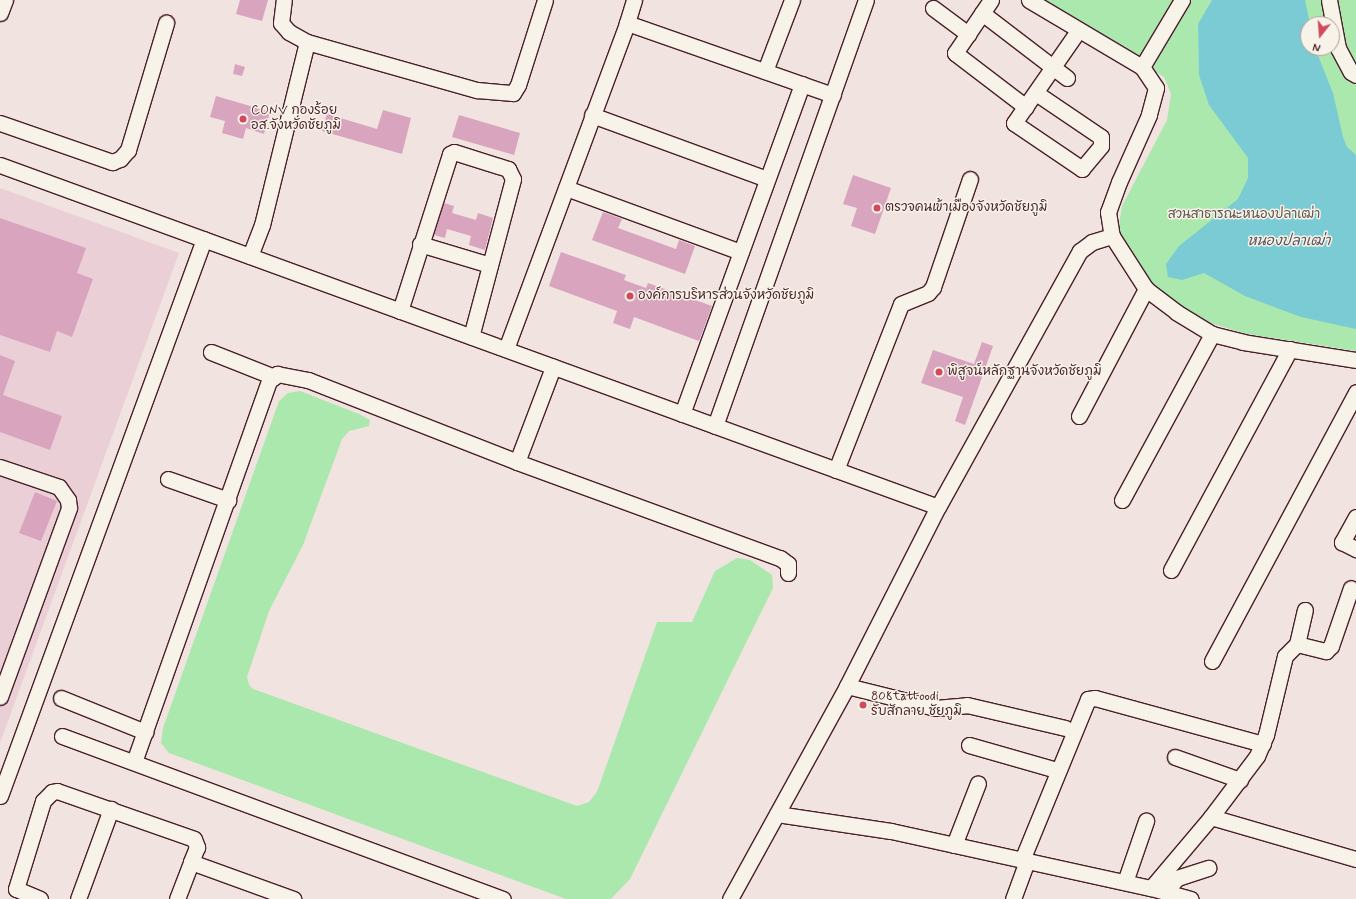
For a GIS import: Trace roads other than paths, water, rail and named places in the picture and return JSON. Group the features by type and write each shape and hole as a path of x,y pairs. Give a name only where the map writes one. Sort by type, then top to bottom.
{"street":[{"path":"0,13 5,0"},
{"path":"284,0 281,23 289,32 307,42 476,90 513,93 518,85 545,0"},
{"path":"506,349 627,23 634,0"},
{"path":"766,71 792,0"},
{"path":"715,426 866,0"},
{"path":"992,0 955,53 1026,107"},
{"path":"1029,0 1078,31 1142,67 1156,88 1155,100 1108,212 1112,236 1146,289 1176,312 1212,334 1243,342 1356,360"},
{"path":"1142,67 1182,0"},
{"path":"1329,0 1338,48 1351,72 1356,75"},
{"path":"933,8 968,34"},
{"path":"982,13 1067,78"},
{"path":"627,23 833,94"},
{"path":"0,123 112,162 120,159 128,150 166,24"},
{"path":"1036,93 1101,138 1101,146 1086,167 1082,170 1014,123 1078,31"},
{"path":"250,256 262,225 307,42"},
{"path":"682,414 802,84"},
{"path":"592,115 767,179"},
{"path":"400,311 446,159 454,152 508,169 512,173 471,337"},
{"path":"0,165 938,507"},
{"path":"836,470 901,304 928,293 933,287 970,179"},
{"path":"566,188 741,252"},
{"path":"730,899 847,686 938,507 1080,251 1092,242 1112,236"},
{"path":"0,796 204,239"},
{"path":"420,244 490,265"},
{"path":"1079,416 1146,289"},
{"path":"1122,500 1212,334"},
{"path":"1171,570 1290,349"},
{"path":"211,352 274,377"},
{"path":"518,462 553,367"},
{"path":"134,762 269,382 277,374 308,380 518,462 780,558 788,564 788,574"},
{"path":"1212,662 1356,392"},
{"path":"0,467 59,486 68,500 69,508 0,697"},
{"path":"168,479 228,500"},
{"path":"1356,517 1342,542 1356,549"},
{"path":"1297,644 1326,651 1331,646 1351,588"},
{"path":"1158,890 1240,780 1263,744 1285,656 1297,644 1305,610"},
{"path":"847,686 935,708 967,705 1065,728"},
{"path":"61,698 145,732"},
{"path":"1013,899 1024,860 1057,770 1088,698 1095,698 1263,744"},
{"path":"62,736 503,899"},
{"path":"969,746 1057,770"},
{"path":"1175,757 1240,780"},
{"path":"954,845 978,783"},
{"path":"40,899 16,889 43,801 47,794 57,792 194,839 196,847 177,899"},
{"path":"78,899 111,810"},
{"path":"777,814 890,831 1124,882 1188,898"},
{"path":"1211,817 1356,859"},
{"path":"1124,882 1146,821"},
{"path":"191,862 293,899"},
{"path":"1158,890 1177,878 1208,868"}],"water":[{"name":"หนองปลาเฒ่า","path":"1212,0 1305,0 1308,16 1300,16 1300,56 1318,56 1333,93 1343,137 1347,147 1356,155 1356,329 1301,317 1245,296 1204,273 1182,280 1168,277 1166,264 1179,246 1238,199 1248,178 1248,158 1209,105 1199,75 1198,24"}],"place":[{"name":"CONV กองร้อย อส.จังหวัดชัยภูมิ","path":"243,119"},
{"name":"ตรวจคนเข้าเมืองจังหวัดชัยภูมิ","path":"877,208"},
{"name":"องค์การบริหารส่วนจังหวัดชัยภูมิ","path":"630,296"},
{"name":"พิสูจน์หลักฐานจังหวัดชัยภูมิ","path":"939,372"},
{"name":"808tattoodi รับสักลาย ชัยภูมิ","path":"863,705"}],"park label":[{"name":"สวนสาธารณะหนองปลาเฒ่า","path":"1244,215"}]}
